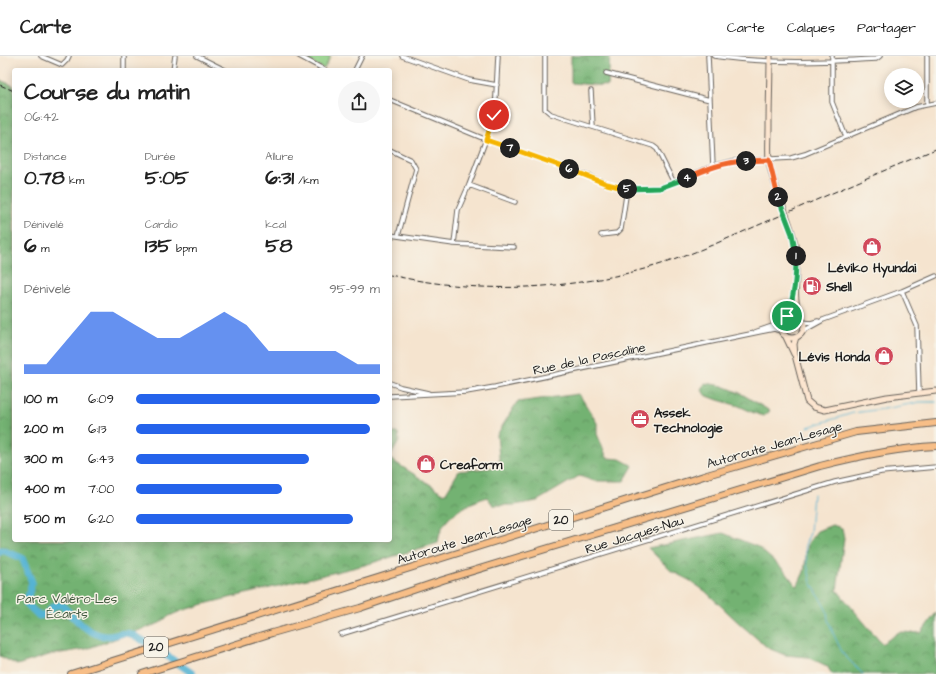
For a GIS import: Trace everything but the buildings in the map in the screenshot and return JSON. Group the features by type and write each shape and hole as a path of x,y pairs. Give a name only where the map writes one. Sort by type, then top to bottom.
{"highway":[{"name":"Autoroute Jean-Lesage","path":"71,674 707,475 856,432 936,423"},
{"name":"20","path":"142,674 360,608 443,580 820,466 862,455 936,446"}],"street":[{"path":"41,56 62,65 69,56"},
{"path":"124,56 124,68"},
{"path":"173,68 174,56"},
{"path":"198,56 221,68"},
{"path":"300,56 322,68"},
{"path":"356,68 362,56"},
{"path":"402,56 469,80 497,85"},
{"path":"454,244 458,210 470,185 494,115 498,56"},
{"path":"545,56 545,109 551,114 653,146 657,149 674,183"},
{"path":"708,56 713,166"},
{"path":"714,56 739,60 770,59 832,61 876,59 880,56"},
{"path":"832,56 832,102 846,137"},
{"path":"927,56 928,104"},
{"path":"770,59 769,160 775,189 795,245 795,289 797,307 804,326 800,335 796,337 789,338 783,333"},
{"path":"606,73 710,100"},
{"path":"591,91 593,127"},
{"path":"392,101 486,140 589,176 607,184 628,189 660,188 713,166 733,162 791,158 805,154 916,107 936,104"},
{"path":"392,151 411,160 416,169 398,236"},
{"path":"470,185 515,202"},
{"path":"601,235 617,232 621,229 628,189"},
{"path":"392,235 454,244 514,247"},
{"path":"787,316 794,315 801,320 811,323 902,291 936,276"},
{"path":"795,289 791,310 781,321 780,327 795,355"},
{"path":"902,291 917,326 919,393"},
{"path":"802,331 822,320"},
{"name":"Rue de la Pascaline","path":"746,335 775,325 781,321"},
{"name":"Rue de la Pascaline","path":"392,396 466,392 495,388 774,329 783,333"},
{"path":"796,337 794,344 795,355 807,401 814,407 825,410 887,397 936,391"},
{"name":"Rue de la Pascaline","path":"392,384 435,394"},
{"name":"Rue Jacques-Nau","path":"342,634 835,482 881,472 936,467"}],"green space":[{"path":"312,56 331,56 325,68 309,61"},
{"path":"571,56 610,56 608,86 571,83"},
{"name":"Parc Valéro-Les Écarts","path":"0,80 12,85 12,542 392,542 392,460 445,494 459,471 500,467 497,435 517,402 579,394 597,423 597,434 607,458 620,459 633,466 624,481 594,481 579,476 537,501 515,505 493,505 487,497 465,507 449,518 444,524 438,543 365,565 186,609 169,616 160,623 86,649 49,655 17,665 0,656"},
{"path":"705,383 723,386 740,393 770,411 764,416 705,395 702,390"},
{"path":"398,433 399,441 392,453 392,434"},
{"path":"832,525 842,528 844,538 837,590 882,644 899,632 921,633 936,613 936,674 832,674 827,666 808,657 785,655 768,648 705,591 689,580 671,571 648,548 723,533 758,547 785,571 797,587 804,572 808,543 817,531"}],"waterway":[{"path":"808,427 853,413 920,402 936,402"},
{"path":"813,494 810,533 805,545 811,582 827,611 828,620 843,654 863,674"},
{"path":"0,552 2,550 22,558 32,582 26,603 39,616 47,614 53,606 62,605 81,625 87,629 99,635 106,636 125,633 131,634 155,648 193,674"}],"railway":[{"path":"0,85 12,90"},
{"path":"392,275 454,285 487,287 552,285 616,276 663,264 705,248 936,149"}],"place":[{"name":"Léviko Hyundai","path":"872,247"},
{"name":"Shell","path":"812,286"},
{"name":"Lévis Honda","path":"884,356"},
{"name":"Assek Technologie","path":"640,419"},
{"name":"Creaform","path":"426,464"}],"route":[{"path":"494,115 486,140 589,176 607,184 628,189 660,188 713,166 733,162 769,160 775,189 795,245 795,289 791,310 787,316"}]}
